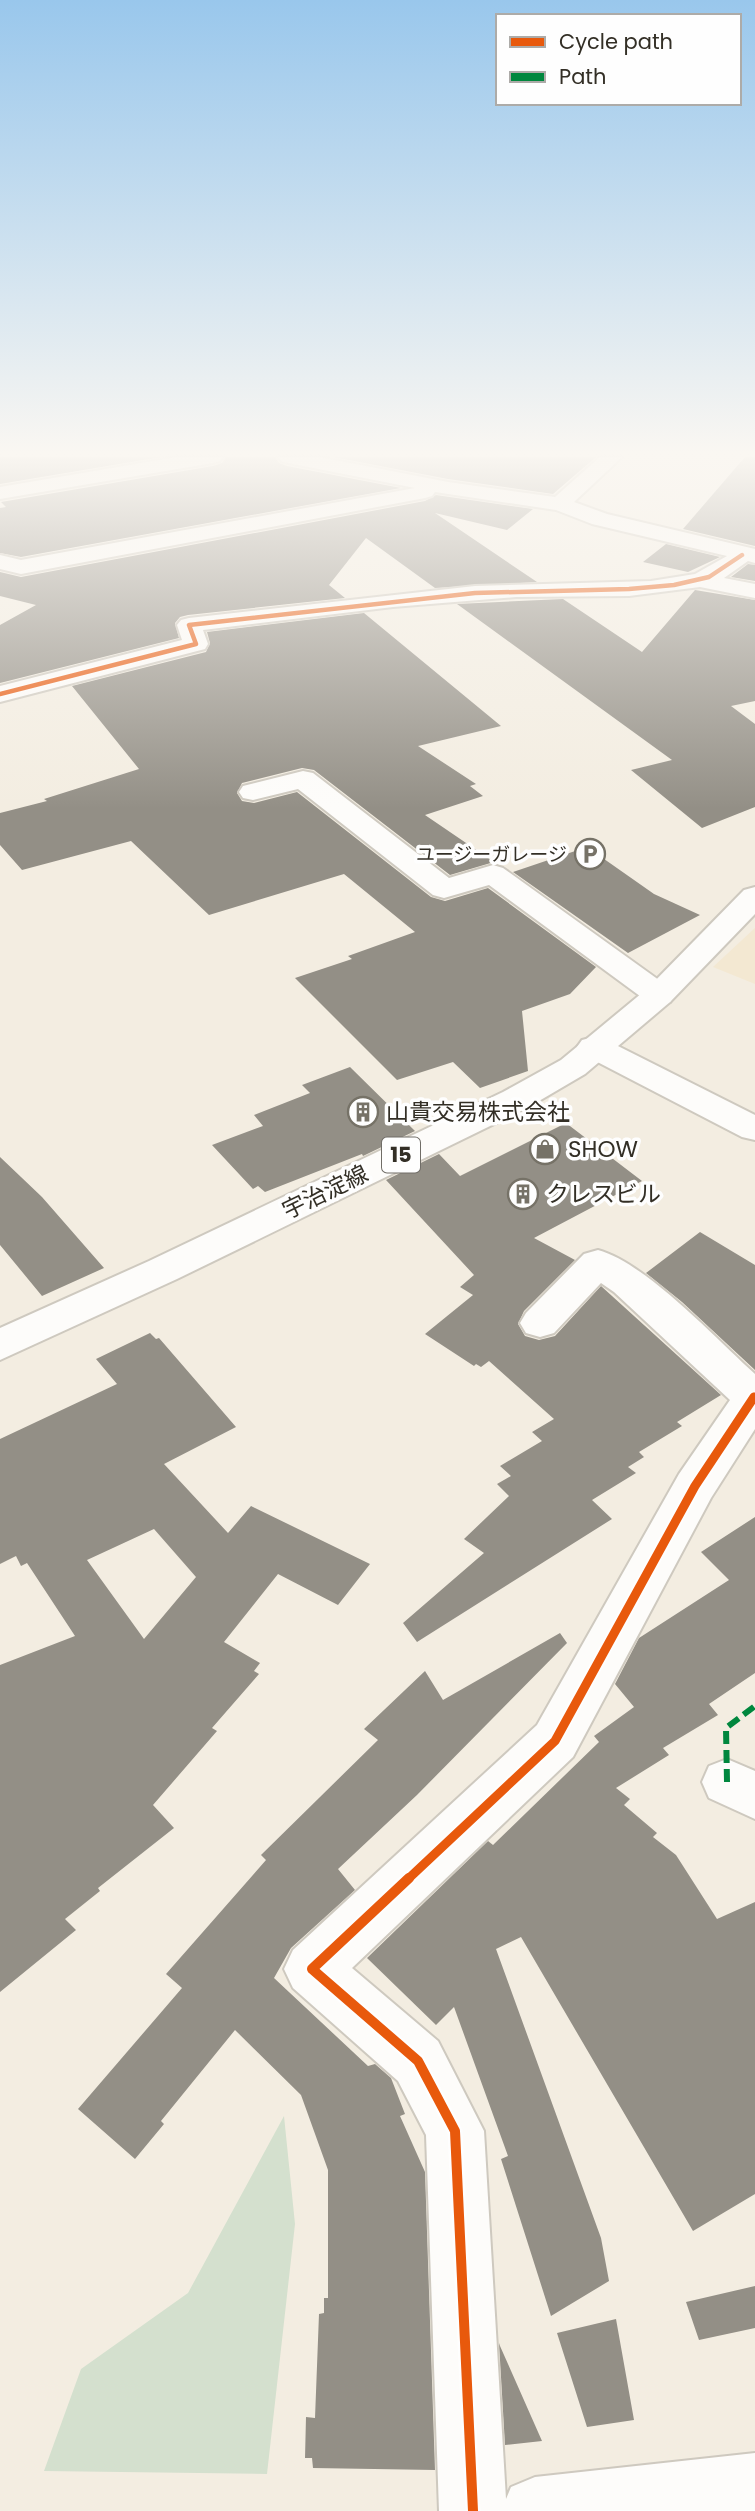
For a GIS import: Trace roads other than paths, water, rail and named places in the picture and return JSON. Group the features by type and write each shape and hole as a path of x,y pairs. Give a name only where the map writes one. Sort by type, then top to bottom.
{"street":[{"path":"48,574 68,579"},
{"path":"95,574 98,578"},
{"path":"0,694 197,644 190,625 295,611 479,593 653,588 699,580 712,574"},
{"path":"699,580 755,591"},
{"path":"253,792 303,779 444,889 493,874 659,995"},
{"name":"宇治淀線","path":"2,1341 163,1270 515,1100 573,1068 594,1047 659,995 755,896"},
{"path":"594,1047 755,1129"},
{"path":"473,2511 454,2131 418,2061 312,1969 555,1741 695,1486 755,1398 628,1282 598,1263 540,1323"},
{"path":"535,2511 755,2487"}],"place":[{"name":"ユージーガレージ","path":"590,854"},
{"name":"山貴交易株式会社","path":"363,1112"},
{"name":"SHOW","path":"545,1149"},
{"name":"クレスビル","path":"523,1194"}]}
